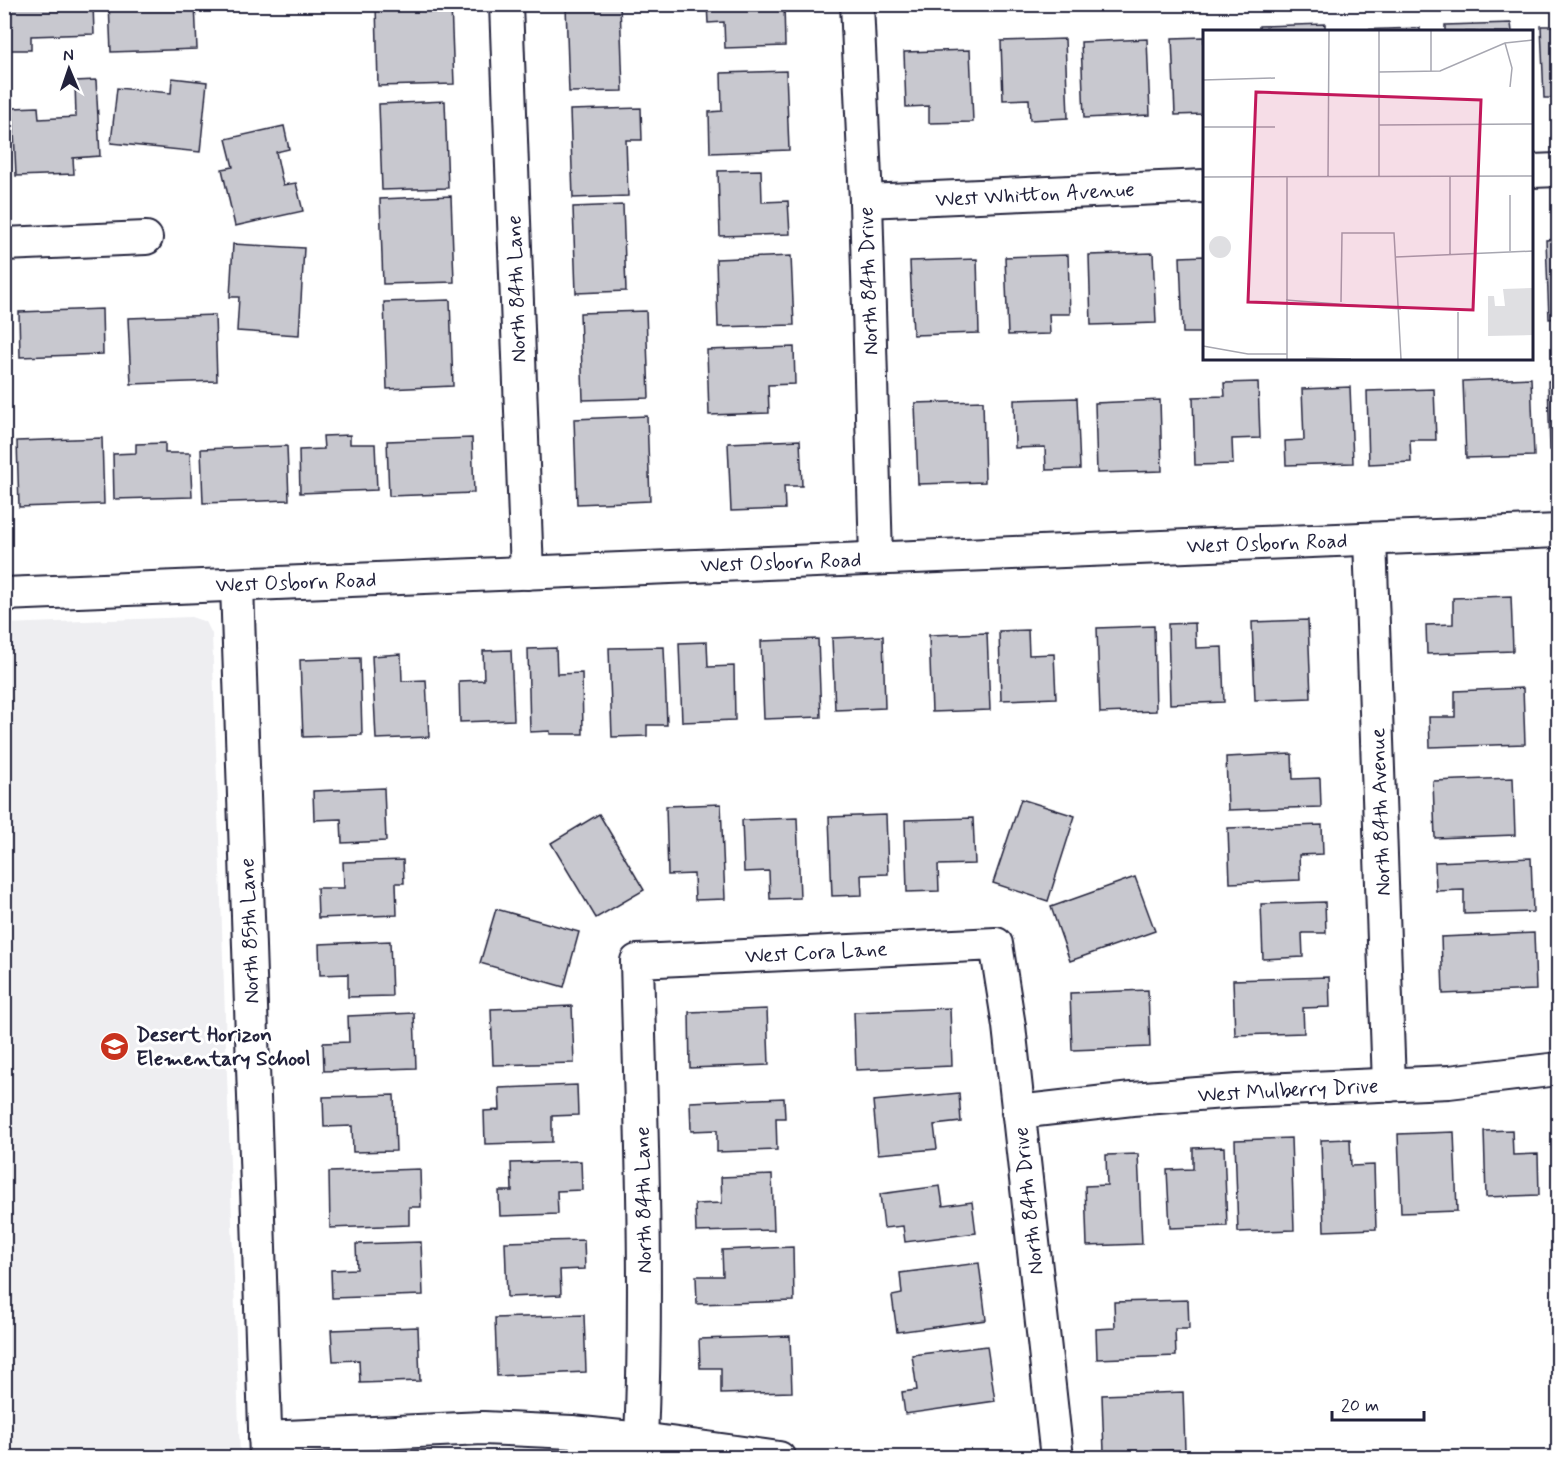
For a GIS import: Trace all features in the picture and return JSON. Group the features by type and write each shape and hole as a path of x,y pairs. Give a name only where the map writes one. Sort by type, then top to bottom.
{"street":[{"name":"North 84th Lane","path":"506,4 527,573"},
{"name":"North 84th Drive","path":"857,4 866,201 876,558"},
{"path":"1533,171 1558,170"},
{"name":"West Whitton Avenue","path":"866,201 1203,186"},
{"path":"4,244 146,238"},
{"name":"West Osborn Road","path":"4,594 1558,531"},
{"name":"North 84th Avenue","path":"1370,539 1389,1085"},
{"name":"North 85th Lane","path":"237,585 265,1448"},
{"name":"North 84th Drive","path":"996,944 1009,1026 1057,1458"},
{"name":"West Cora Lane","path":"637,961 996,944"},
{"name":"North 84th Lane","path":"637,961 645,1276 641,1439"},
{"name":"West Mulberry Drive","path":"1018,1112 1132,1099 1237,1091 1449,1082 1558,1069"},
{"path":"265,1448 483,1428 572,1432 779,1458"}],"shaded area":[{"name":"Desert Horizon Elementary School","path":"191,617 206,622 212,634 240,1457 5,1457 5,624"}],"building":[{"path":"9,4 93,4 94,34 31,36 31,50 10,50"},
{"path":"109,4 195,4 197,49 111,52"},
{"path":"376,4 451,4 454,84 378,86"},
{"path":"620,4 623,91 569,92 566,6"},
{"path":"707,4 784,4 785,46 725,48 724,22 708,23"},
{"path":"1511,23 1512,30 1445,30 1445,25"},
{"path":"1325,24 1325,30 1259,30 1259,26"},
{"path":"1541,26 1558,26 1558,98 1544,98"},
{"path":"1420,28 1420,30 1354,30"},
{"path":"1203,37 1203,114 1175,115 1172,38"},
{"path":"1065,39 1068,118 1030,120 1029,99 1003,100 1001,41"},
{"path":"1147,39 1150,115 1084,118 1081,42"},
{"path":"970,50 973,122 929,123 929,106 906,107 904,52"},
{"path":"786,71 789,150 710,153 709,112 722,111 721,73"},
{"path":"172,78 207,82 200,152 111,143 117,88 171,93"},
{"path":"96,80 100,156 73,158 74,174 16,176 13,108 38,107 39,119 76,117 75,81"},
{"path":"445,101 448,188 382,190 379,104"},
{"path":"641,108 642,140 626,140 628,196 573,198 570,110"},
{"path":"284,126 289,149 276,152 283,185 296,183 303,211 235,226 222,169 233,167 226,139"},
{"path":"761,170 762,202 788,201 790,234 720,236 718,171"},
{"path":"451,196 454,282 383,284 380,199"},
{"path":"623,205 626,291 576,293 573,207"},
{"path":"1558,239 1558,318 1549,319 1546,240"},
{"path":"233,244 304,248 299,335 237,331 239,297 230,297"},
{"path":"1153,253 1156,323 1091,325 1089,255"},
{"path":"1068,255 1070,314 1049,314 1050,334 1008,335 1005,257"},
{"path":"791,256 794,325 718,327 716,259"},
{"path":"1203,256 1203,333 1183,333 1180,257"},
{"path":"977,259 979,333 913,335 910,261"},
{"path":"4,298 8,298 10,363 4,363"},
{"path":"450,300 453,386 387,389 384,302"},
{"path":"102,309 103,354 20,357 19,312"},
{"path":"646,311 649,398 583,400 580,313"},
{"path":"215,315 217,381 131,384 128,318"},
{"path":"794,347 795,384 768,385 769,413 709,415 707,350"},
{"path":"1531,378 1534,456 1466,458 1463,381"},
{"path":"1548,381 1558,381 1558,450 1550,450"},
{"path":"1258,382 1260,438 1232,439 1233,464 1195,465 1193,397 1225,396 1224,383"},
{"path":"1350,387 1353,463 1286,465 1285,441 1304,440 1302,389"},
{"path":"1434,389 1436,440 1410,440 1411,462 1369,464 1367,391"},
{"path":"1077,398 1080,469 1046,470 1045,447 1015,448 1014,400"},
{"path":"1160,400 1162,471 1097,473 1095,403"},
{"path":"983,401 985,482 918,484 915,403"},
{"path":"647,416 650,501 577,504 574,419"},
{"path":"350,435 350,444 375,444 377,490 300,493 299,450 324,449 323,436"},
{"path":"102,438 104,504 19,507 17,441"},
{"path":"472,438 474,493 389,496 387,441"},
{"path":"800,440 802,486 784,486 785,509 731,511 728,443"},
{"path":"165,443 165,453 190,453 192,497 114,499 113,454 136,453 136,444"},
{"path":"287,446 289,500 203,503 201,449"},
{"path":"4,447 8,503 4,503"},
{"path":"1511,596 1513,651 1427,654 1426,625 1453,624 1453,598"},
{"path":"1308,620 1311,698 1255,700 1252,622"},
{"path":"1195,623 1196,648 1222,647 1224,702 1170,704 1168,624"},
{"path":"1154,626 1156,711 1100,713 1097,628"},
{"path":"1028,630 1029,655 1054,654 1056,698 1001,700 999,631"},
{"path":"987,633 990,710 932,712 929,635"},
{"path":"883,636 885,708 835,710 832,638"},
{"path":"818,639 821,717 764,719 761,641"},
{"path":"707,642 708,667 734,666 735,720 682,722 679,643"},
{"path":"664,647 667,725 647,725 647,736 612,737 609,648"},
{"path":"556,648 557,674 582,673 583,734 530,732 528,649"},
{"path":"511,650 514,720 460,722 459,681 484,680 483,651"},
{"path":"401,654 402,681 426,680 429,737 376,739 372,656"},
{"path":"360,658 362,735 303,737 300,660"},
{"path":"1523,688 1525,744 1430,747 1429,717 1455,717 1455,691"},
{"path":"1292,754 1293,779 1320,778 1321,807 1228,810 1226,757"},
{"path":"1513,778 1515,835 1435,838 1433,781"},
{"path":"384,788 386,841 342,843 341,819 314,820 313,791"},
{"path":"1021,799 1075,816 1048,901 993,883"},
{"path":"721,804 725,899 695,900 694,874 668,875 666,806"},
{"path":"599,814 644,890 596,918 551,843"},
{"path":"886,815 888,874 861,875 862,895 832,896 829,817"},
{"path":"797,818 800,898 770,899 769,871 744,872 742,820"},
{"path":"973,818 975,864 938,865 939,891 907,892 905,820"},
{"path":"1322,825 1323,854 1299,855 1300,880 1230,883 1228,828"},
{"path":"1531,858 1533,912 1464,914 1464,890 1436,891 1435,862"},
{"path":"403,860 404,883 396,883 397,915 318,918 317,888 344,888 343,862"},
{"path":"1135,877 1155,931 1070,961 1051,907"},
{"path":"1325,902 1326,933 1302,933 1303,957 1263,959 1261,904"},
{"path":"496,909 579,932 564,987 480,963"},
{"path":"1534,933 1536,990 1443,994 1441,937"},
{"path":"390,941 392,996 348,997 348,974 320,975 319,944"},
{"path":"1329,977 1330,1007 1303,1008 1304,1033 1235,1035 1233,980"},
{"path":"1148,990 1150,1047 1072,1050 1070,993"},
{"path":"572,1006 574,1063 493,1065 491,1009"},
{"path":"950,1008 952,1066 856,1070 854,1012"},
{"path":"767,1009 769,1065 690,1068 689,1012"},
{"path":"414,1013 416,1068 324,1071 323,1043 349,1042 348,1016"},
{"path":"577,1085 578,1115 552,1116 552,1142 485,1144 484,1111 500,1110 499,1088"},
{"path":"959,1093 961,1122 934,1125 937,1149 878,1154 873,1101"},
{"path":"394,1095 396,1151 353,1152 352,1126 324,1127 323,1097"},
{"path":"784,1098 785,1118 776,1118 777,1150 717,1152 717,1130 691,1131 690,1102"},
{"path":"1512,1130 1513,1155 1538,1154 1539,1195 1486,1197 1484,1131"},
{"path":"1454,1132 1457,1211 1401,1213 1398,1134"},
{"path":"1291,1138 1294,1230 1238,1232 1235,1140"},
{"path":"1350,1139 1351,1166 1374,1165 1376,1229 1324,1231 1321,1140"},
{"path":"1224,1147 1227,1226 1170,1228 1167,1170 1193,1169 1193,1148"},
{"path":"1138,1154 1142,1244 1087,1246 1085,1186 1107,1185 1106,1155"},
{"path":"581,1161 582,1190 557,1191 558,1214 500,1216 499,1191 512,1191 511,1163"},
{"path":"420,1169 421,1207 409,1207 409,1225 330,1228 329,1172"},
{"path":"772,1175 774,1230 696,1232 695,1204 722,1203 721,1177"},
{"path":"940,1186 943,1206 972,1202 976,1233 905,1242 903,1226 884,1228 880,1194"},
{"path":"584,1240 585,1269 560,1270 561,1295 507,1297 505,1242"},
{"path":"421,1242 423,1295 332,1298 331,1270 357,1269 356,1244"},
{"path":"793,1247 794,1301 697,1304 696,1276 723,1276 722,1250"},
{"path":"979,1263 986,1320 897,1332 892,1296 902,1294 900,1273"},
{"path":"1188,1300 1189,1329 1175,1329 1176,1356 1097,1359 1096,1329 1115,1328 1114,1302"},
{"path":"584,1315 586,1372 497,1376 495,1318"},
{"path":"418,1327 420,1381 360,1383 359,1360 333,1361 331,1330"},
{"path":"790,1336 792,1392 721,1394 721,1368 700,1368 699,1339"},
{"path":"987,1346 995,1401 905,1414 902,1392 917,1390 912,1355"},
{"path":"1183,1392 1185,1450 1104,1452 1102,1395"}],"place":[{"name":"Desert Horizon Elementary School","path":"115,1046"}]}
